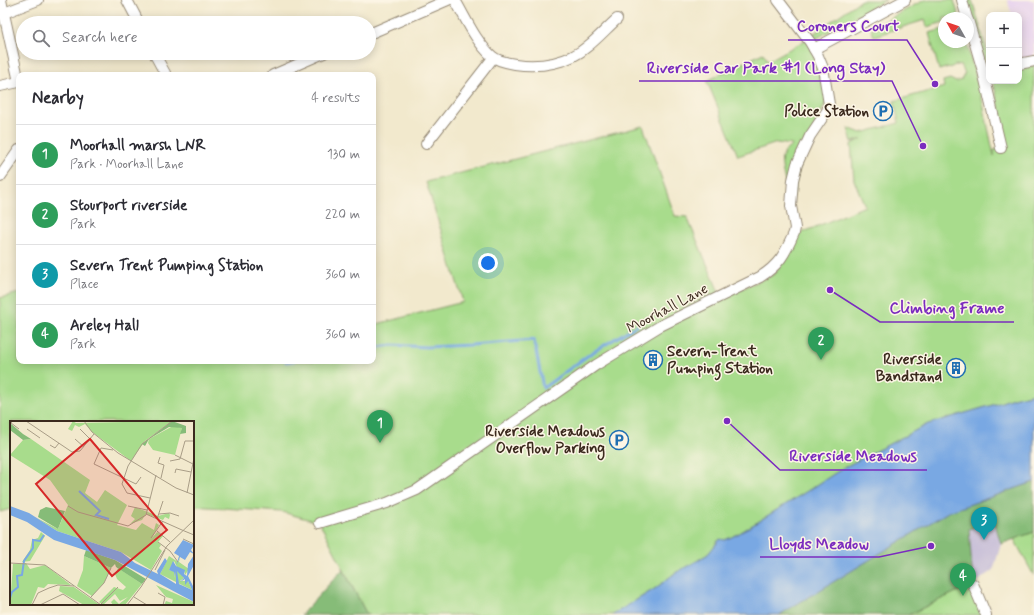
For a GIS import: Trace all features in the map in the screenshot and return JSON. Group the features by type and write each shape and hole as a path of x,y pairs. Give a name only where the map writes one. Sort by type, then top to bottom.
{"street":[{"path":"1,0 17,72"},
{"path":"4,13 38,0"},
{"path":"127,0 135,16"},
{"path":"376,31 448,0"},
{"path":"455,0 480,42 493,58 514,64 531,66 557,62 569,58 587,47 617,18"},
{"name":"Moorhall Lane","path":"320,523 387,503 417,490 624,347 660,326 760,277 772,269 782,256 794,233 795,228 791,206 793,180 797,164 810,136 829,104 823,68 814,49 778,0"},
{"path":"814,49 905,0"},
{"path":"962,0 966,12"},
{"path":"974,36 986,70"},
{"path":"426,144 493,58"},
{"path":"158,60 164,72"},
{"path":"280,72 308,60"},
{"path":"1022,63 1034,61"},
{"path":"0,86 16,83"},
{"path":"989,84 1001,148"},
{"path":"0,177 16,155"},
{"path":"973,584 986,615"}],"shaded area":[{"path":"1007,0 1034,0 1034,57 1022,59 1022,12 1011,12"},
{"path":"994,520 1001,544 993,571 973,584 969,529"}],"green space":[{"path":"861,0 886,0 810,42 828,98 802,152 791,206 781,160 786,150 792,145 777,143 738,156 707,81 763,53 768,61 802,42"},
{"path":"924,0 954,0 958,12 938,12 938,24 927,27 925,20 874,36 871,29"},
{"path":"967,0 972,0 986,47 986,63 974,25 974,12 970,12"},
{"path":"938,31 938,48 968,48 981,94 994,156 994,150 1008,146 994,84 1022,84 1022,67 1034,65 1034,393 928,424 843,468 738,534 725,540 717,541 715,546 708,554 675,573 656,588 612,615 367,615 320,523 355,508 311,520 282,512 194,506 194,421 10,421 10,509 0,512 0,298 16,294 16,364 376,364 376,324 463,302 426,182 643,126 675,216 687,217 721,297 712,302 775,274 791,246 792,237 865,206 854,180 851,144 862,139 852,142 848,128 861,133 899,123 894,101 944,87 943,81 950,79 956,82 961,80 965,73 961,66 955,65 950,68 939,70 929,33"},
{"path":"1034,482 1034,532 1001,544 994,520 969,529 973,584 908,615 779,615 948,512"},
{"path":"1034,532 1034,576 1014,539"},
{"path":"343,569 367,615 301,615"},
{"path":"973,584 986,615 908,615"}],"water":[{"path":"1034,393 1034,482 948,512 779,615 612,615 656,588 675,573 708,554 720,539 725,540 738,534 843,468 928,424"}],"waterway":[{"path":"376,348 392,345 426,347 471,345 534,340 543,388 590,354 639,324"}],"place":[{"name":"Coroners Court","path":"935,84"},
{"name":"Police Station","path":"883,111"},
{"name":"Riverside Car Park #1 (Long Stay)","path":"923,146"},
{"name":"Climbing Frame","path":"830,290"},
{"name":"Severn-Trent Pumping Station","path":"653,360"},
{"name":"Stourport riverside","path":"821,360"},
{"name":"Riverside Bandstand","path":"956,368"},
{"name":"Riverside Meadows","path":"727,421"},
{"name":"Riverside Meadows Overflow Parking","path":"619,440"},
{"name":"Moorhall marsh LNR","path":"380,443"},
{"name":"Severn Trent Pumping Station","path":"984,540"},
{"name":"Lloyds Meadow","path":"931,546"},
{"name":"Areley Hall","path":"963,596"}]}
